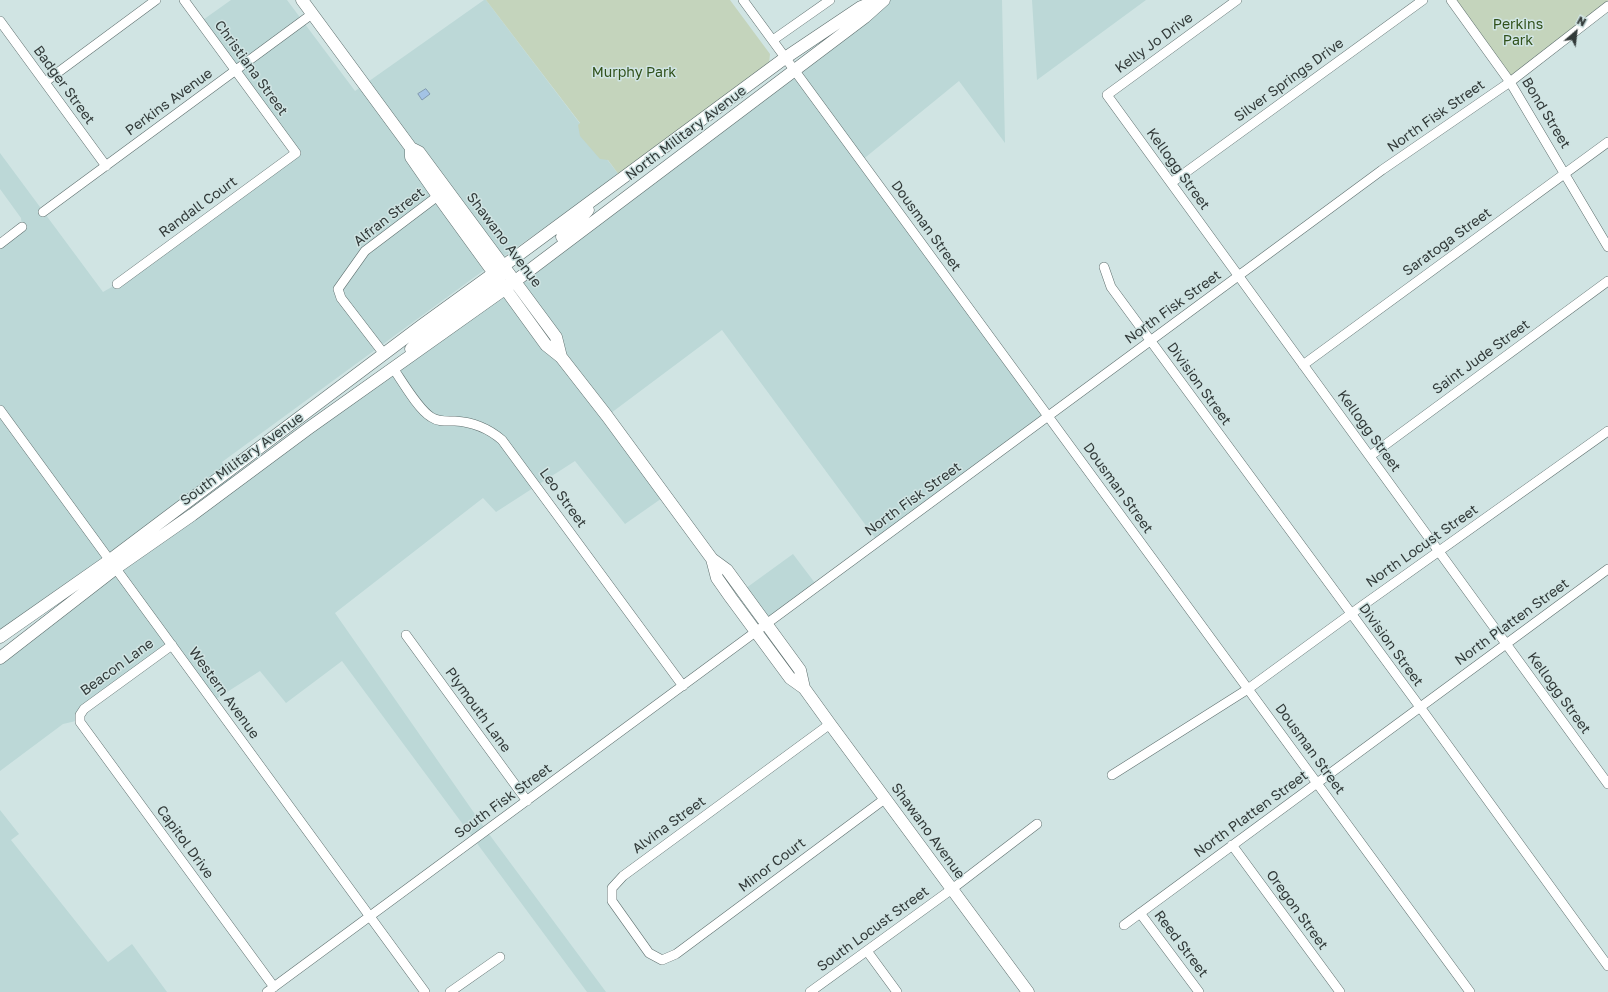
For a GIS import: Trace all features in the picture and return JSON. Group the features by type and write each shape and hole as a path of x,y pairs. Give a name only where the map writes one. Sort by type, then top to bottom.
{"main road":[{"name":"Shawano Avenue","path":"302,0 411,148 411,157 514,278 556,337 561,358"},
{"name":"North Military Avenue","path":"499,280 505,266 785,58 861,7 879,0"},
{"name":"North Military Avenue","path":"499,280 514,278 866,17 884,0"},
{"name":"Shawano Avenue","path":"442,193 499,280 546,345 561,358 607,416 712,559 728,570 800,670 804,688"},
{"path":"514,278 531,259 567,233 603,193"},
{"name":"South Military Avenue","path":"0,658 113,564 384,354 499,280"},
{"name":"South Military Avenue","path":"0,637 192,515 393,368 499,280"},
{"name":"Shawano Avenue","path":"712,559 717,578 756,632 790,678 804,688 1028,992"}],"street":[{"path":"45,82 156,0"},
{"name":"Christiana Street","path":"184,0 296,153"},
{"name":"Dousman Street","path":"743,0 1470,992"},
{"path":"773,40 830,0"},
{"name":"Kelly Jo Drive","path":"1107,95 1236,0"},
{"name":"Silver Springs Drive","path":"1171,183 1423,0"},
{"name":"Bond Street","path":"1451,0 1510,82 1565,172 1608,247"},
{"name":"North Fisk Street","path":"756,632 1382,170 1510,82 1608,6"},
{"name":"Perkins Avenue","path":"43,212 312,14"},
{"name":"Badger Street","path":"0,21 106,166"},
{"name":"Kellogg Street","path":"1107,95 1608,784"},
{"name":"Saratoga Street","path":"1304,365 1565,172 1608,142"},
{"name":"Randall Court","path":"118,284 296,153"},
{"name":"Alfran Street","path":"384,354 341,298 338,289 365,251 442,193"},
{"path":"0,244 22,227"},
{"name":"Division Street","path":"1104,267 1111,287 1420,707 1608,966"},
{"name":"Saint Jude Street","path":"1370,456 1608,281"},
{"name":"Leo Street","path":"393,368 424,411 431,418 439,421 468,422 478,425 495,433 509,447 683,686"},
{"name":"Western Avenue","path":"0,410 425,992"},
{"name":"North Locust Street","path":"1112,775 1248,689 1608,431"},
{"name":"North Platten Street","path":"1124,925 1608,569"},
{"name":"South Fisk Street","path":"271,989 756,632"},
{"name":"Plymouth Lane","path":"406,635 527,801"},
{"name":"Beacon Lane","path":"80,713 172,645"},
{"name":"Capitol Drive","path":"80,713 81,724 271,989"},
{"name":"Alvina Street","path":"676,954 662,960 649,953 612,902 612,888 623,876 830,724"},
{"name":"Minor Court","path":"676,954 886,798"},
{"path":"952,889 1037,824"},
{"name":"Oregon Street","path":"1232,845 1340,992"},
{"name":"South Locust Street","path":"810,992 952,889"},
{"name":"Reed Street","path":"1140,914 1199,992"},
{"path":"867,951 898,992"},
{"path":"450,992 500,957"}],"shaded area":[{"path":"231,0 287,0 355,91 486,0 619,175 476,276 222,462 235,482 884,0 1002,0 1005,143 959,81 861,161 1049,416 878,542 722,330 607,416 665,496 625,524 575,461 496,512 483,498 335,613 486,830 606,992 587,992 342,661 286,703 260,671 213,701 172,645 84,709 80,720 63,724 0,771 0,658 220,494 214,483 0,637 0,244 22,227 21,218 0,189 0,153 103,292 117,284 295,153 200,22"},
{"path":"1032,0 1146,0 1037,80"},
{"path":"793,554 818,587 766,624 742,591"},
{"path":"0,810 19,834 11,840 108,962 132,944 167,992 0,992"}],"green space":[{"name":"Murphy Park","path":"486,0 730,0 770,54 769,64 619,175 608,160 600,159 580,136 578,125 580,123"},
{"name":"Perkins Park","path":"1452,0 1608,0 1608,7 1510,82"}],"water":[{"path":"426,89 430,94 422,100 418,94"}]}
